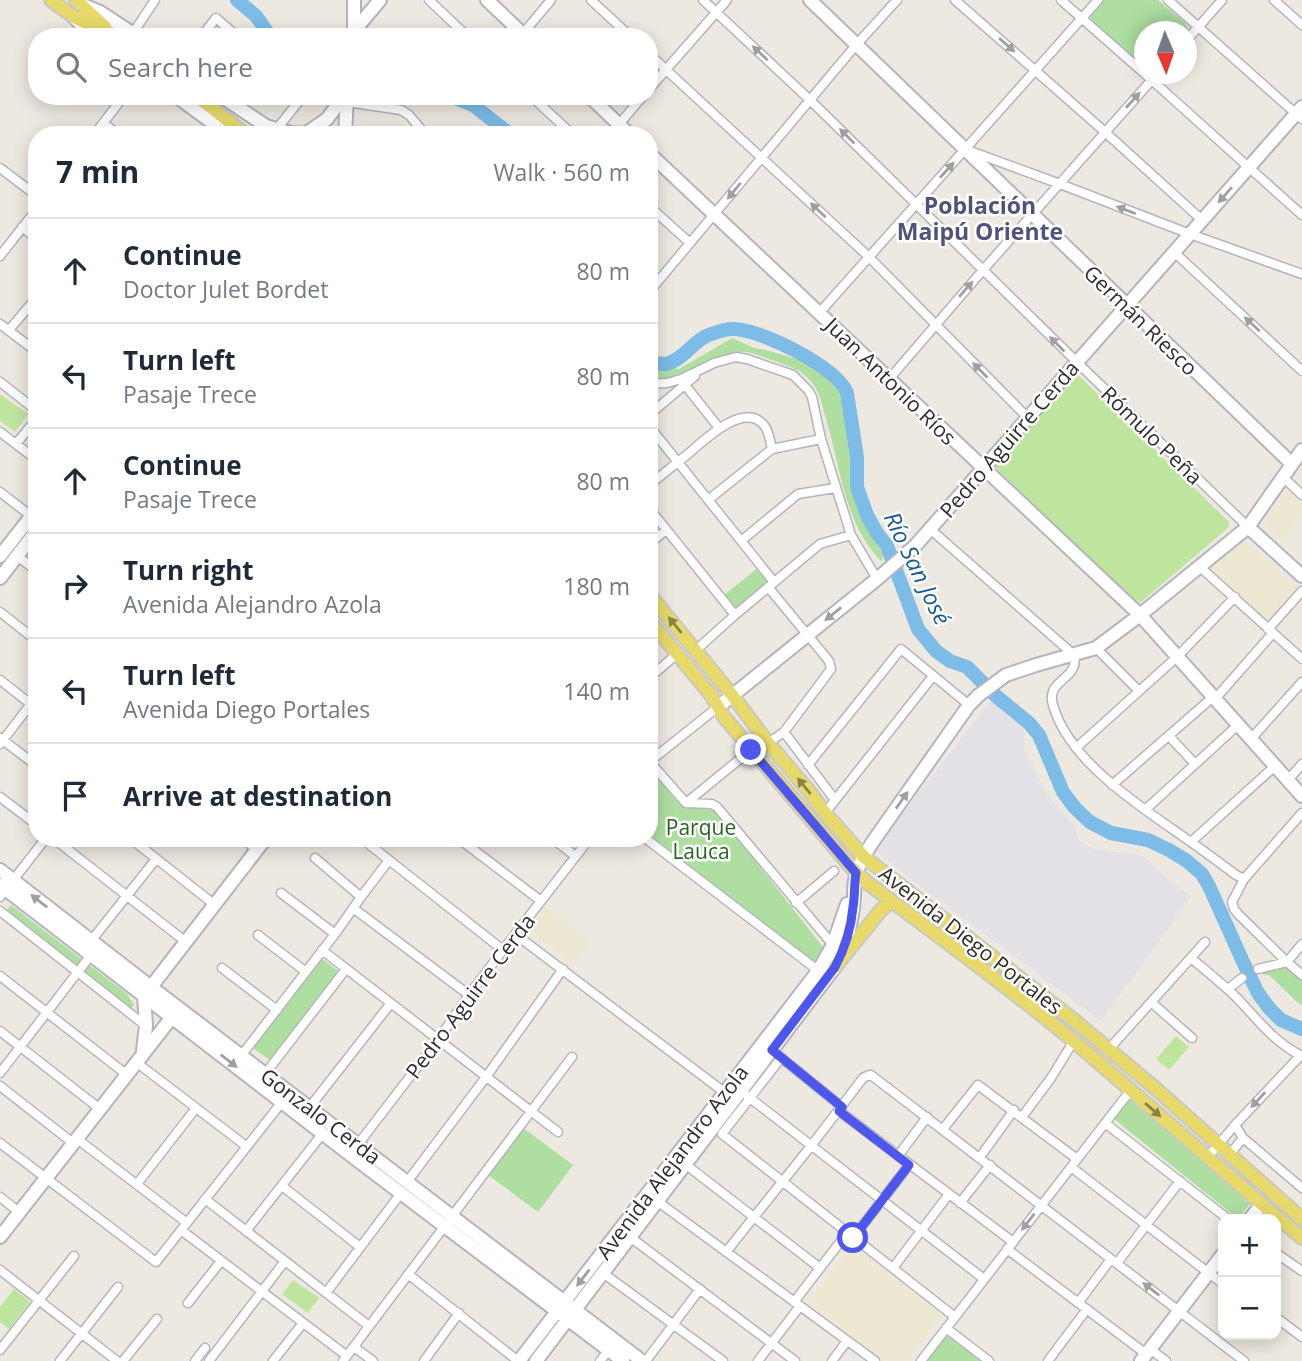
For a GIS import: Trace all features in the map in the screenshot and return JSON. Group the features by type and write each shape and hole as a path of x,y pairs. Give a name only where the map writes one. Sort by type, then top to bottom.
{"main road":[{"path":"51,0 84,28"},
{"path":"354,0 354,28"},
{"path":"359,28 380,0"},
{"path":"487,0 515,28"},
{"name":"Germán Riesco","path":"810,0 1292,464"},
{"path":"81,2 124,28"},
{"path":"81,2 106,28"},
{"path":"74,17 97,28"},
{"path":"188,105 217,126"},
{"path":"208,105 235,126"},
{"path":"235,105 266,126"},
{"path":"316,126 340,105"},
{"path":"345,126 346,105"},
{"path":"599,105 619,124"},
{"name":"Pedro Aguirre Cerda","path":"718,707 911,550 1189,234 1300,113"},
{"name":"Juan Antonio Ríos","path":"658,161 1140,615 1302,796"},
{"name":"Avenida Alejandro Azola","path":"827,972 833,945 864,856 969,705 1006,675 1096,648 1140,615 1248,527 1302,450"},
{"path":"0,556 28,520"},
{"name":"Rómulo Peña","path":"1248,527 1302,576"},
{"path":"0,578 28,542"},
{"name":"Avenida Diego Portales","path":"658,605 845,838 864,856 1109,1049 1302,1219"},
{"name":"Avenida Diego Portales","path":"658,632 711,695 723,717 855,878 865,881 995,978 1302,1238"},
{"path":"139,1058 146,1026 148,992 259,847"},
{"name":"Gonzalo Cerda","path":"0,870 5,888 91,955 241,1056 310,1108 354,1150 566,1310 644,1361"},
{"name":"Avenida Alejandro Azola","path":"519,1361 603,1273 772,1050 827,972 845,946 853,908 855,878"},
{"name":"Gonzalo Cerda","path":"5,888 91,941 172,1017 323,1133 354,1150"},
{"path":"827,972 891,901"},
{"path":"0,1237 172,1017"},
{"path":"1069,1038 1075,1021"},
{"name":"Avenida Alejandro Azola","path":"536,1361 566,1310 737,1096"},
{"path":"1181,1135 1200,1128"},
{"path":"1254,1214 1261,1205"},
{"path":"1146,1355 1218,1261"},
{"name":"Gonzalo Cerda","path":"566,1310 623,1361"}],"street":[{"path":"139,28 155,0"},
{"path":"429,0 459,28"},
{"path":"529,28 551,0"},
{"path":"591,0 621,28"},
{"name":"Rómulo Peña","path":"703,0 810,100 1248,527"},
{"path":"658,79 727,0"},
{"path":"658,281 856,45 897,0"},
{"path":"956,0 1202,220"},
{"path":"1061,0 1134,62"},
{"path":"820,312 1098,0"},
{"path":"1168,0 1300,113"},
{"path":"1198,27 1222,0"},
{"path":"1273,0 1302,25"},
{"path":"208,28 216,18 228,28"},
{"path":"658,62 869,257 1028,418"},
{"path":"890,378 1105,132 1143,84"},
{"path":"1159,84 1302,215"},
{"path":"101,126 117,105"},
{"path":"279,126 296,105"},
{"path":"378,105 401,110 418,126"},
{"path":"541,105 563,126"},
{"path":"619,124 635,105"},
{"path":"103,123 107,126"},
{"path":"965,149 1302,274"},
{"path":"0,167 28,189"},
{"path":"658,213 690,243"},
{"path":"0,256 28,220"},
{"path":"22,227 28,232"},
{"path":"1174,252 1302,371"},
{"path":"1292,270 1302,280"},
{"path":"9,330 28,308"},
{"path":"0,324 28,345"},
{"path":"658,384 681,379 714,363 736,357 793,375 808,390 811,397 835,488 851,535 881,575"},
{"path":"658,406 701,370"},
{"path":"0,382 28,404"},
{"path":"685,385 719,428"},
{"path":"658,478 719,428 738,419 753,417 761,421 765,425 772,449"},
{"path":"16,444 28,429"},
{"path":"0,432 28,453"},
{"path":"658,437 741,541 830,664 831,669 784,732 768,743"},
{"path":"708,500 772,449 821,439"},
{"path":"1283,477 1302,495"},
{"path":"741,541 798,494 835,488"},
{"path":"0,492 28,508"},
{"path":"658,520 735,615"},
{"path":"930,529 1074,655 1074,670 1057,684 1052,695 1053,706 1065,733 1076,748 1112,785 1244,879"},
{"path":"658,537 666,530"},
{"path":"696,650 820,544 851,535"},
{"path":"17,556 28,564"},
{"path":"1200,566 1302,659"},
{"path":"1112,785 1214,698 1302,591"},
{"path":"1076,748 1178,656 1235,597"},
{"path":"0,612 28,634"},
{"path":"1096,648 1139,691"},
{"path":"808,765 901,649 969,705"},
{"path":"658,670 677,654"},
{"path":"825,813 933,676"},
{"path":"0,680 28,698"},
{"path":"1251,738 1302,682"},
{"name":"Pedro Aguirre Cerda","path":"658,754 718,707"},
{"path":"28,711 1,741 28,760"},
{"path":"1145,810 1238,725"},
{"path":"784,732 835,800"},
{"path":"1169,736 1195,764"},
{"path":"686,803 751,750"},
{"path":"1288,780 1302,765"},
{"path":"1191,842 1275,766"},
{"path":"658,771 686,803 712,804 717,807 833,945"},
{"path":"0,797 28,818"},
{"path":"1302,813 1244,879 1232,902 1239,915 1302,975"},
{"path":"5,888 39,847"},
{"path":"65,847 186,942"},
{"path":"141,847 215,905"},
{"path":"253,847 257,850"},
{"path":"372,847 503,950"},
{"path":"470,847 541,901"},
{"path":"564,847 575,856"},
{"name":"Pedro Aguirre Cerda","path":"354,1150 438,1040 468,995 582,847"},
{"path":"657,847 827,972"},
{"path":"315,858 361,897"},
{"path":"91,941 156,859"},
{"path":"241,1056 389,860"},
{"path":"796,903 834,872"},
{"path":"281,893 335,934"},
{"path":"353,908 468,995"},
{"path":"0,911 146,1026"},
{"path":"515,934 737,1096 811,1146 984,1279"},
{"path":"258,935 306,972"},
{"path":"1109,1049 1205,942"},
{"path":"1258,969 1287,962 1302,944"},
{"path":"322,950 558,1132"},
{"path":"0,1073 91,955"},
{"path":"1191,958 1228,989 1269,1033 1301,1056 1207,1158"},
{"path":"222,968 276,1010"},
{"path":"265,1074 346,968"},
{"path":"326,1293 563,970"},
{"path":"0,976 126,1074"},
{"path":"1228,989 1242,978"},
{"path":"1151,1002 1192,1038"},
{"path":"310,1108 391,1003"},
{"path":"0,1031 100,1109"},
{"path":"1021,1116 1051,1078 1069,1038"},
{"path":"772,1050 840,1109 949,1194 1078,1303 1146,1355 1167,1361"},
{"path":"0,1086 137,1184 221,1261 303,1323 345,1359 572,1057"},
{"path":"139,1058 246,1146"},
{"path":"726,1252 863,1078 874,1076 1244,1361"},
{"path":"943,1129 978,1085 1077,1159"},
{"path":"921,1361 1130,1091"},
{"path":"737,1096 722,1134 955,1317"},
{"path":"0,1143 156,1262 282,1102"},
{"path":"137,1184 197,1108"},
{"path":"980,1157 1014,1110"},
{"path":"898,1156 928,1117"},
{"path":"1105,1123 1222,1214"},
{"path":"1235,1125 1243,1139 1302,1188"},
{"path":"246,1231 323,1133"},
{"path":"1230,1154 1243,1139"},
{"path":"685,1164 820,1268"},
{"path":"758,1361 820,1268 882,1200 909,1165"},
{"path":"960,1203 990,1165"},
{"path":"1071,1167 1218,1280"},
{"path":"1078,1303 1146,1225 1180,1181"},
{"path":"282,1186 360,1247"},
{"path":"893,1268 949,1194"},
{"path":"0,1197 19,1212"},
{"path":"205,1199 369,1326"},
{"path":"657,1201 875,1361"},
{"path":"630,1237 795,1361"},
{"path":"0,1350 74,1256"},
{"path":"1281,1256 1302,1270"},
{"path":"187,1303 221,1261"},
{"path":"209,1361 285,1261"},
{"path":"0,1270 117,1361"},
{"path":"603,1273 723,1361"},
{"path":"408,1274 519,1361"},
{"path":"60,1361 118,1287"},
{"path":"644,1361 700,1289"},
{"path":"1048,1361 1087,1309"},
{"path":"424,1361 459,1313"},
{"path":"123,1361 157,1319"},
{"path":"1281,1322 1302,1337"},
{"path":"273,1361 303,1323"},
{"path":"946,1328 989,1361"},
{"path":"832,1361 847,1340"},
{"path":"354,1347 373,1361"},
{"path":"195,1361 205,1348"},
{"path":"600,1361 609,1350"}],"shaded area":[{"path":"1286,490 1302,505 1302,512 1285,542 1263,526"},
{"path":"1240,536 1298,588 1268,623 1203,566"},
{"path":"993,698 1024,726 1024,751 1051,800 1075,826 1078,839 1093,849 1141,855 1191,897 1101,1021 895,867 875,849"},
{"path":"545,907 590,941 573,964 527,930"},
{"path":"853,1246 942,1315 906,1361 884,1361 808,1302"}],"green space":[{"path":"1104,0 1158,0 1183,21 1134,21 1134,59 1091,20 1090,15"},
{"path":"732,338 754,348 804,361 839,384 845,398 844,409 854,443 852,465 859,496 872,537 883,554 882,562 859,531 845,495 820,398 804,374 764,357 739,352 686,374 658,378 658,367 679,369"},
{"path":"1074,371 1229,522 1229,527 1140,603 1138,600 1135,602 992,464"},
{"path":"0,394 28,414 15,432 0,421"},
{"path":"759,567 768,583 735,611 723,596"},
{"name":"Parque Lauca","path":"658,779 680,805 716,811 823,947 815,960 809,961 658,844"},
{"path":"11,905 127,994 134,1005 127,1014 1,917"},
{"path":"321,958 341,973 274,1063 253,1048"},
{"path":"1287,962 1302,975 1302,1005 1269,975 1264,975 1258,969"},
{"path":"1176,1036 1189,1047 1169,1070 1156,1059"},
{"path":"1129,1099 1250,1204 1242,1214 1232,1214 1114,1119"},
{"path":"522,1127 573,1165 538,1212 487,1174"},
{"path":"293,1280 319,1298 308,1313 282,1294"},
{"path":"14,1289 30,1302 9,1329 0,1322 0,1307"},
{"path":"947,1334 982,1361 925,1361"}],"waterway":[{"name":"Río San José","path":"237,0 256,16 264,28"},
{"name":"Río San José","path":"473,105 500,126"},
{"name":"Río San José","path":"658,364 666,364 678,359 705,337 732,329 744,330 796,351 814,361 841,383 847,393 857,457 857,487 867,515 887,546 918,629 936,651 950,661 967,667 1029,723 1039,735 1063,792 1090,822 1111,833 1148,840 1187,861 1202,874 1258,993 1281,1020 1302,1029"}],"district":[{"name":"Población Maipú Oriente","path":"980,218"}],"route":[{"path":"751,750 856,873 853,908 841,955 835,967 772,1050 842,1107 839,1111 909,1165 853,1238"}]}
